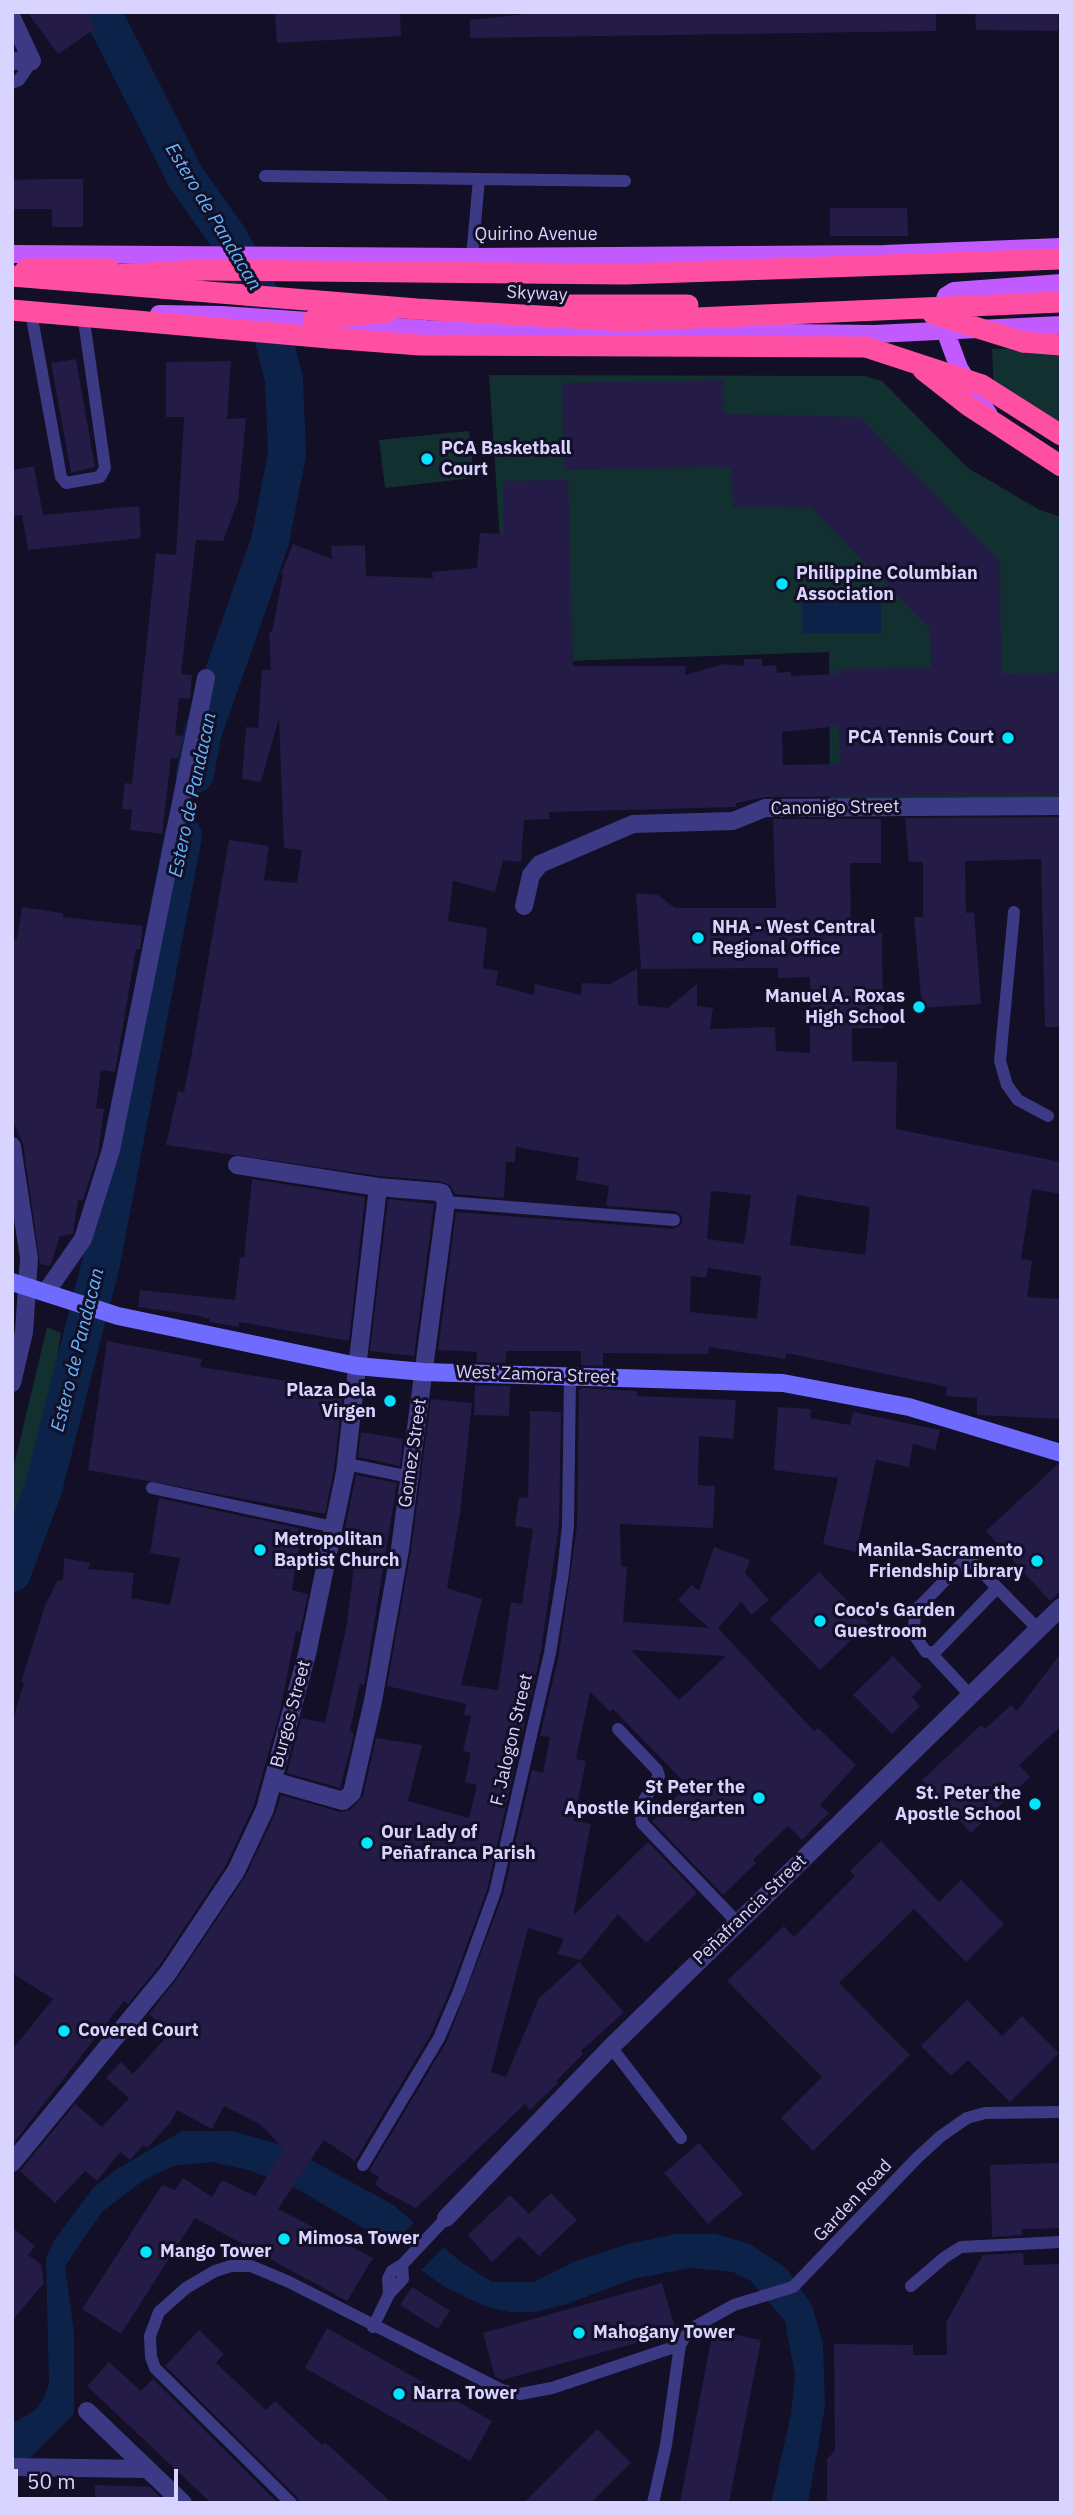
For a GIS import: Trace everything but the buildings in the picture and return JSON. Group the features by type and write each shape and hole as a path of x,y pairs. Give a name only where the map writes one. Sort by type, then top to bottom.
{"highway":[{"name":"Skyway","path":"12,268 202,262 625,274 1061,259"},
{"path":"12,277 202,262"},
{"name":"Skyway","path":"12,277 417,309 627,321 1061,302"},
{"path":"313,320 445,306 879,304 918,309 1023,342 1061,345"},
{"path":"22,314 420,345 866,347 907,358 982,385 1061,435"},
{"path":"907,358 969,406 1061,466"}],"main road":[{"name":"Quirino Avenue","path":"12,254 202,262 300,258 950,252 1061,247"},
{"path":"950,252 943,305 946,332 959,368 977,401 1001,430"},
{"path":"946,296 954,291 1061,283"},
{"path":"12,317 22,314 221,314 426,329 852,333 946,332 1061,325"},
{"path":"852,333 898,349 927,366 1020,448 1061,474"}],"street":[{"path":"12,18 32,61 12,61"},
{"path":"51,1294 83,1239 111,1150 206,678"},
{"name":"Canonigo Street","path":"524,906 531,875 540,864 633,824 733,821 765,808 1061,806"},
{"path":"12,1146 29,1258 20,1284 24,1332 12,1383"},
{"path":"237,1166 444,1198"},
{"name":"Burgos Street","path":"12,2163 168,1973 236,1871 265,1809 307,1654 347,1464 378,1187"},
{"name":"Gomez Street","path":"273,1781 342,1801 352,1793 373,1701 410,1477 444,1198"},
{"name":"West Zamora Street","path":"20,1284 111,1313 357,1366 424,1372 783,1383 909,1407 1061,1453"},
{"name":"Peñafrancia Street","path":"442,2221 737,1922 1061,1607"},
{"path":"88,2411 183,2503"},
{"path":"12,2467 147,2469"}],"lane":[{"path":"12,83 19,80 32,61"},
{"path":"265,176 625,181"},
{"path":"472,257 479,180"},
{"path":"22,314 61,477 66,483 100,477 105,468 83,314"},
{"path":"1014,912 1000,1060 1007,1085 1018,1100 1048,1116"},
{"path":"444,1198 674,1220"},
{"name":"F. Jalogon Street","path":"363,2165 439,2038 495,1892 550,1653 563,1573 568,1525 570,1376"},
{"path":"347,1464 410,1477"},
{"path":"152,1488 334,1527"},
{"path":"971,1696 931,1653 926,1652 913,1633 916,1610 963,1562 974,1564 1038,1629"},
{"path":"931,1653 997,1588"},
{"path":"618,1729 657,1770 659,1776 640,1807 642,1823 737,1922"},
{"path":"611,2047 681,2138"},
{"name":"Garden Road","path":"680,2345 697,2323 734,2305 793,2287 800,2282 918,2158 941,2136 967,2118 985,2113 1061,2112"},
{"path":"373,2327 389,2294 388,2279 392,2271 442,2221"},
{"path":"911,2286 944,2257 961,2247 1061,2242"},
{"path":"291,2503 155,2368 151,2357 150,2336 159,2312 186,2288 215,2271 232,2266 251,2266 289,2282 373,2327 502,2390 520,2393 543,2391 680,2345 666,2445 653,2503"}],"green space":[{"path":"1061,347 1061,442 994,389 992,349"},
{"name":"Philippine Columbian Association","path":"489,375 865,376 882,381 968,468 1040,510 1061,517 1061,801 830,803 829,652 508,663"},
{"name":"PCA Basketball Court","path":"469,431 474,478 385,488 379,440"},
{"path":"47,1327 61,1333 49,1410 12,1530 12,1474"}],"water":[{"path":"881,590 881,633 802,633 802,591"},
{"path":"182,2131 232,2131 285,2146 392,2204 461,2262 492,2282 533,2282 576,2261 628,2244 676,2234 716,2234 750,2244 787,2269 812,2305 823,2344 825,2406 808,2503 771,2503 791,2414 795,2376 785,2321 751,2281 733,2272 690,2268 633,2279 567,2304 535,2312 509,2312 484,2306 443,2286 370,2232 299,2190 249,2170 212,2162 173,2166 144,2180 103,2211 77,2248 65,2267 74,2332 74,2414 23,2465 12,2465 12,2424 35,2410 44,2398 49,2384 46,2258 55,2239 93,2188 117,2169"}],"pier":[{"path":"416,2220 446,2245 419,2272 389,2248"}],"waterway":[{"name":"Estero de Pandacan","path":"102,12 185,176 230,240 264,303 284,379 287,454 270,541 203,732 195,774"},
{"name":"Estero de Pandacan","path":"12,1573 43,1489 101,1263 183,836"}],"place":[{"name":"PCA Basketball Court","path":"427,459"},
{"name":"Philippine Columbian Association","path":"782,584"},
{"name":"PCA Tennis Court","path":"1008,738"},
{"name":"NHA - West Central Regional Office","path":"698,938"},
{"name":"Manuel A. Roxas High School","path":"919,1007"},
{"name":"Plaza Dela Virgen","path":"390,1401"},
{"name":"Metropolitan Baptist Church","path":"260,1550"},
{"name":"Manila-Sacramento Friendship Library","path":"1037,1561"},
{"name":"Coco's Garden Guestroom","path":"820,1621"},
{"name":"St Peter the Apostle Kindergarten","path":"759,1798"},
{"name":"St. Peter the Apostle School","path":"1035,1804"},
{"name":"Our Lady of Peñafranca Parish","path":"367,1843"},
{"name":"Covered Court","path":"64,2031"},
{"name":"Mimosa Tower","path":"284,2239"},
{"name":"Mango Tower","path":"146,2252"},
{"name":"Mahogany Tower","path":"579,2333"},
{"name":"Narra Tower","path":"399,2394"}]}
